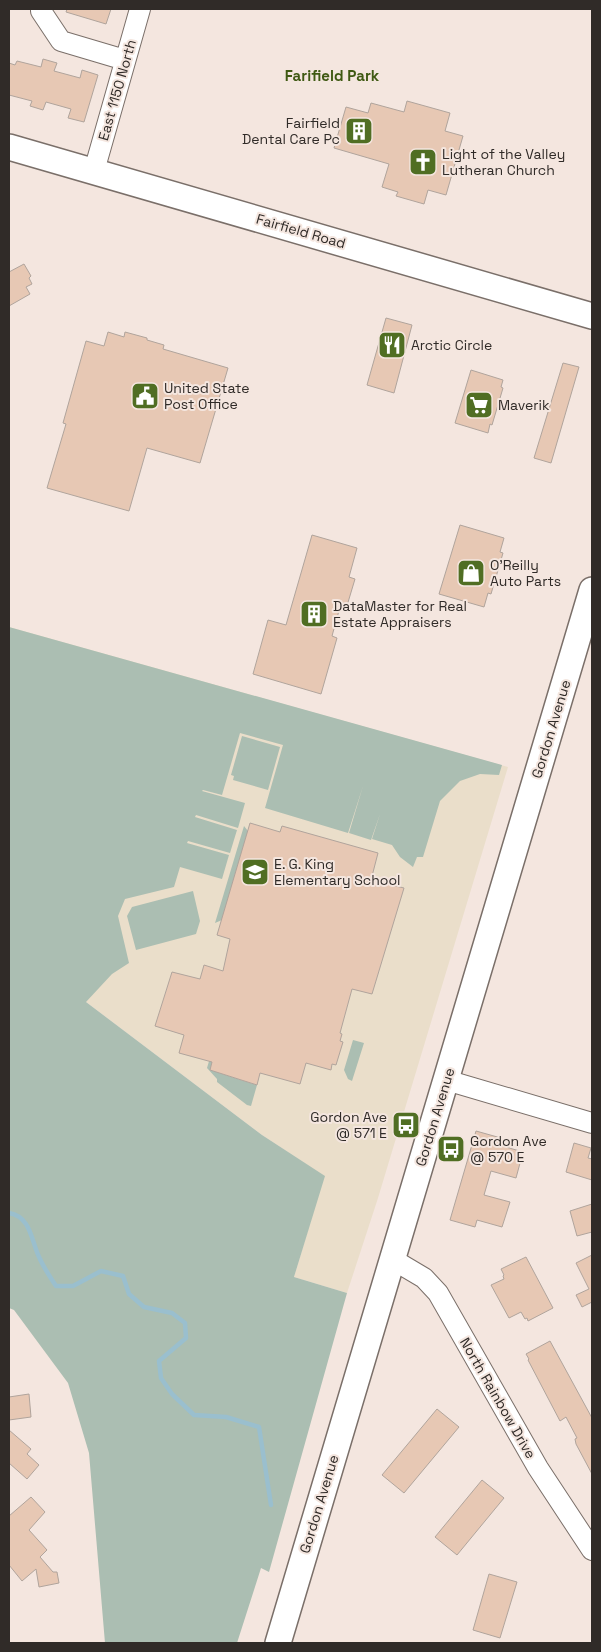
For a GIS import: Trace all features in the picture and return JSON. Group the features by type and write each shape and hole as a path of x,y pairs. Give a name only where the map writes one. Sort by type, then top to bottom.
{"main road":[{"name":"Fairfield Road","path":"9,147 592,316"},
{"name":"Gordon Avenue","path":"278,1643 592,590"}],"street":[{"name":"East 1150 North","path":"94,171 140,9"},
{"path":"40,11 62,41 125,60"},
{"path":"446,1080 592,1123"},
{"name":"North Rainbow Drive","path":"392,1259 424,1278 438,1293 538,1468 592,1550"}],"shaded area":[{"name":"E. G. King Elementary School","path":"9,627 508,767 378,1198 347,1293 294,1277 324,1176 262,1135 53,977 9,741"}],"green space":[{"path":"9,627 502,765 499,775 480,774 460,781 440,801 423,857 417,857 413,867 400,857 392,845 372,839 380,814 371,840 349,833 363,786 348,833 265,808 283,745 240,733 222,795 202,791 245,803 238,828 196,815 195,817 237,830 230,853 188,841 187,843 229,855 222,879 180,867 174,887 125,899 118,916 129,963 112,974 86,1002 262,1135 325,1176 294,1277 347,1293 269,1572 261,1568 237,1643 105,1643 89,1453 68,1383 14,1310 9,1308"},
{"path":"242,736 280,747 268,790 233,780 234,776 231,775"},
{"path":"244,826 248,831 222,920 215,923"},
{"path":"193,891 200,921 196,934 136,950 127,916 132,907"},
{"path":"353,1040 364,1043 352,1081 348,1079 344,1070"},
{"path":"214,1044 217,1045 210,1070 257,1085 251,1106 217,1082 217,1079 207,1068"}],"building":[{"path":"67,9 111,9 106,24 66,12"},
{"path":"43,59 57,63 54,71 80,78 82,70 98,75 84,122 68,118 71,109 46,102 43,110 30,106 32,101 9,95 9,63 15,65 17,61 41,67"},
{"name":"Light of the Valley Lutheran Church","path":"407,101 450,113 445,131 463,136 446,195 428,190 424,204 396,196 398,192 382,187 389,164 334,148 346,107 368,113 371,103 404,112"},
{"path":"24,264 31,276 29,278 32,284 26,287 30,294 9,306 9,272"},
{"name":"Arctic Circle","path":"386,318 412,325 394,393 367,385"},
{"name":"United State Post Office","path":"108,332 124,337 125,332 147,338 147,340 164,345 163,349 228,368 200,463 147,448 129,511 47,488 66,424 63,423 86,341 104,346"},
{"name":"Maverik","path":"563,363 579,367 551,463 534,458"},
{"name":"Maverik","path":"471,370 503,380 501,387 503,388 488,433 455,423"},
{"name":"O'Reilly Auto Parts","path":"460,525 504,538 500,552 503,553 491,594 488,593 484,607 439,594"},
{"name":"DataMaster for Real Estate Appraisers","path":"312,535 357,548 349,577 355,579 346,609 340,607 332,636 337,638 321,694 253,674 268,620 286,625"},
{"path":"250,823 280,832 282,826 378,853 371,880 404,888 372,994 352,989 340,1033 342,1034 340,1041 343,1042 336,1065 332,1064 331,1070 306,1063 300,1084 260,1073 257,1085 210,1070 212,1062 179,1053 184,1035 155,1026 172,972 200,979 204,965 223,971 230,939 217,935"},
{"path":"476,1131 501,1138 499,1145 523,1152 516,1178 491,1171 484,1195 510,1202 502,1227 477,1220 475,1227 450,1220"},
{"path":"574,1143 591,1148 588,1158 592,1159 592,1180 566,1172"},
{"path":"592,1204 592,1232 577,1236 570,1211"},
{"path":"592,1255 592,1302 582,1307 576,1295 589,1289 576,1263"},
{"path":"526,1257 553,1308 528,1321 521,1312 509,1318 491,1285 504,1279 501,1269"},
{"path":"550,1341 592,1418 592,1474 576,1444 575,1439 577,1438 566,1417 560,1421 526,1354"},
{"path":"29,1394 31,1417 9,1420 9,1397"},
{"path":"437,1409 459,1427 404,1493 382,1475"},
{"path":"9,1430 31,1449 27,1454 39,1465 27,1479 9,1463"},
{"path":"482,1480 504,1498 457,1555 435,1537"},
{"path":"31,1497 45,1512 29,1530 47,1550 40,1557 53,1572 57,1572 59,1583 39,1587 36,1569 22,1581 9,1565 9,1516"},
{"path":"489,1574 517,1582 500,1638 473,1630"}],"waterway":[{"path":"9,1213 17,1215 27,1225 37,1252 56,1286 73,1286 101,1271 123,1276 129,1294 144,1307 172,1313 185,1323 186,1338 159,1361 161,1378 172,1394 194,1415 226,1417 259,1427 271,1505"}],"place":[{"name":"Fairfield Dental Care Pc","path":"359,131"},
{"name":"Light of the Valley Lutheran Church","path":"423,162"},
{"name":"Arctic Circle","path":"392,345"},
{"name":"United State Post Office","path":"145,396"},
{"name":"Maverik","path":"479,405"},
{"name":"O'Reilly Auto Parts","path":"471,573"},
{"name":"DataMaster for Real Estate Appraisers","path":"314,614"},
{"name":"E. G. King Elementary School","path":"255,872"},
{"name":"Gordon Ave @ 571 E","path":"406,1125"},
{"name":"Gordon Ave @ 570 E","path":"451,1149"}],"district":[{"name":"Farifield Park","path":"332,75"}]}
